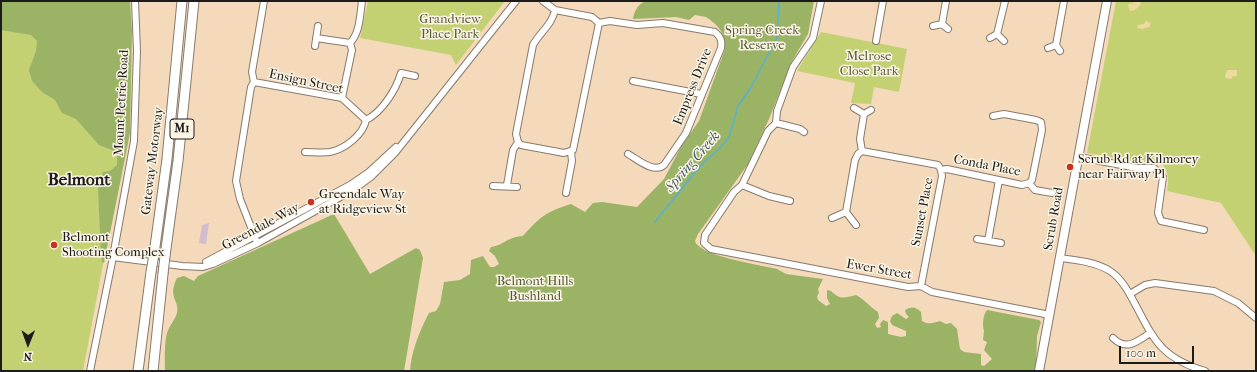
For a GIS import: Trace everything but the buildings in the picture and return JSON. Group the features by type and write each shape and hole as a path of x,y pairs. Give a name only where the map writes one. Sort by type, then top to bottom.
{"highway":[{"name":"Gateway Motorway","path":"138,371 167,159 182,1"},
{"name":"Gateway Motorway","path":"153,371 165,256 185,97 194,1"}],"main road":[{"name":"Scrub Road","path":"1039,371 1107,1"}],"street":[{"name":"Mount Petrie Road","path":"90,371 134,141 137,51 135,1"},
{"path":"256,240 240,199 236,181 251,87 254,82 252,72 264,1"},
{"path":"350,44 354,39 358,28 362,1"},
{"name":"Greendale Way","path":"113,257 193,267 256,240 356,180 378,164 408,135 516,1"},
{"name":"Empress Drive","path":"543,1 555,10 592,17 599,23 610,21 637,26 663,23 715,32 721,39 721,48 706,88 700,94 699,105 686,133 661,167 653,168 628,154"},
{"path":"776,123 777,112 793,67 813,38 821,1"},
{"path":"876,41 876,24 883,1"},
{"path":"942,24 946,1"},
{"path":"990,38 997,34 1005,1"},
{"path":"1060,51 1056,45 1064,1"},
{"path":"507,185 513,150 518,142 516,134 533,45 537,37 552,22 555,10"},
{"path":"518,142 533,148 564,154 571,152 575,147 599,23"},
{"path":"933,26 942,24"},
{"path":"942,24 948,29"},
{"path":"315,46 318,26"},
{"path":"997,34 1004,42"},
{"path":"316,38 350,44"},
{"path":"342,98 352,50 350,44"},
{"path":"1048,48 1056,45"},
{"path":"305,152 330,152 348,144 363,128 366,120 371,117 395,90 401,74 415,76"},
{"path":"633,81 700,94"},
{"name":"Ensign Street","path":"254,82 342,98 366,120"},
{"path":"854,108 864,114"},
{"path":"864,114 871,110"},
{"path":"856,225 846,212 856,160 858,154 862,151 860,140 864,114"},
{"name":"Conda Place","path":"941,170 955,170 1022,185 1029,183 1033,176 1042,130 1041,122 1004,114 993,116"},
{"path":"790,202 769,196 742,185 771,126 776,123 800,129 804,132"},
{"name":"Sunset Place","path":"862,151 934,163 941,170 941,182 921,286"},
{"path":"566,193 572,162 571,152"},
{"path":"1079,157 1137,168 1154,168 1163,177 1158,213 1161,221 1204,230"},
{"path":"988,241 999,180"},
{"name":"Conda Place","path":"1029,183 1035,190 1052,193"},
{"path":"493,186 507,185 517,187"},
{"name":"Ewer Street","path":"742,185 734,192 705,235 704,243 711,249 908,287 921,286 932,292 1050,315"},
{"path":"832,218 846,212"},
{"path":"977,239 1001,244"},
{"path":"1060,258 1090,263 1110,271 1123,284 1130,294 1150,333 1166,353 1176,360 1205,371"},
{"path":"1130,294 1145,285 1156,283 1214,291 1238,303 1256,318"},
{"path":"1113,338 1122,345 1129,346 1150,333"}],"shaded area":[{"path":"209,223 206,244 199,243 202,225"}],"green space":[{"name":"Belmont Shooting Complex","path":"1,1 128,131 83,371 1,371"},
{"path":"1,1 130,1 132,31 130,133 104,263 102,262 101,255 98,189 103,172 110,171 117,165 117,152 99,145 76,119 62,113 55,100 42,92 32,81 29,70 36,51 37,41 31,35 1,30"},
{"name":"Grandview Place Park","path":"368,1 505,1 456,65 451,55 360,38"},
{"path":"646,1 814,1 808,34 792,61 769,119 748,164 698,234 695,241 699,246 718,255 777,269 786,274 823,279 818,289 818,300 826,306 830,304 827,298 827,290 842,298 856,295 878,312 879,318 875,324 877,328 881,327 880,324 883,320 888,322 888,334 901,337 906,336 906,331 892,325 890,321 892,316 897,313 906,319 909,317 905,310 916,308 921,312 922,321 926,323 940,321 946,324 951,323 957,329 960,349 964,352 981,354 981,365 984,366 992,359 984,350 987,342 983,340 983,323 987,310 1039,320 1041,322 1037,336 1036,371 410,371 412,356 419,334 429,313 436,311 440,304 444,282 460,280 470,274 471,260 483,256 490,267 494,267 499,264 495,256 489,251 491,247 510,239 523,236 544,216 571,204 585,212 593,203 602,202 637,207 664,179 682,145 699,121 725,49 725,43 720,30 706,17 695,15 689,20 676,17 633,19 637,8"},
{"path":"1116,1 1256,1 1256,256 1221,203 1167,191 1168,177 1162,164 1143,163 1087,153"},
{"name":"Melrose Close Park","path":"821,32 907,49 899,92 874,87 871,104 851,103 855,83 797,71"},
{"path":"334,214 370,274 416,248 420,250 423,258 404,371 165,371 165,347 167,333 177,313 177,305 173,290 177,278 184,276 194,281 198,276"}],"sand":[{"path":"1133,1 1139,1 1141,4 1135,10 1130,11 1128,5 1131,3 1133,5"},
{"path":"1146,21 1151,23 1149,27 1142,29 1137,28 1138,25 1144,24"},
{"path":"1228,70 1237,70 1237,76 1233,76 1231,79 1226,78 1225,75"}],"waterway":[{"name":"Spring Creek","path":"655,222 701,165 719,149 729,137 738,106 751,87 777,38 779,1"}],"place":[{"name":"Scrub Rd at Kilmorey near Fairway Pl","path":"1070,167"},
{"name":"Greendale Way at Ridgeview St","path":"311,202"},
{"name":"Belmont Shooting Complex","path":"54,245"}],"district":[{"name":"Belmont","path":"79,181"}],"park label":[{"name":"Spring Creek Reserve","path":"762,38"},
{"name":"Belmont Hills Bushland","path":"535,290"}]}
